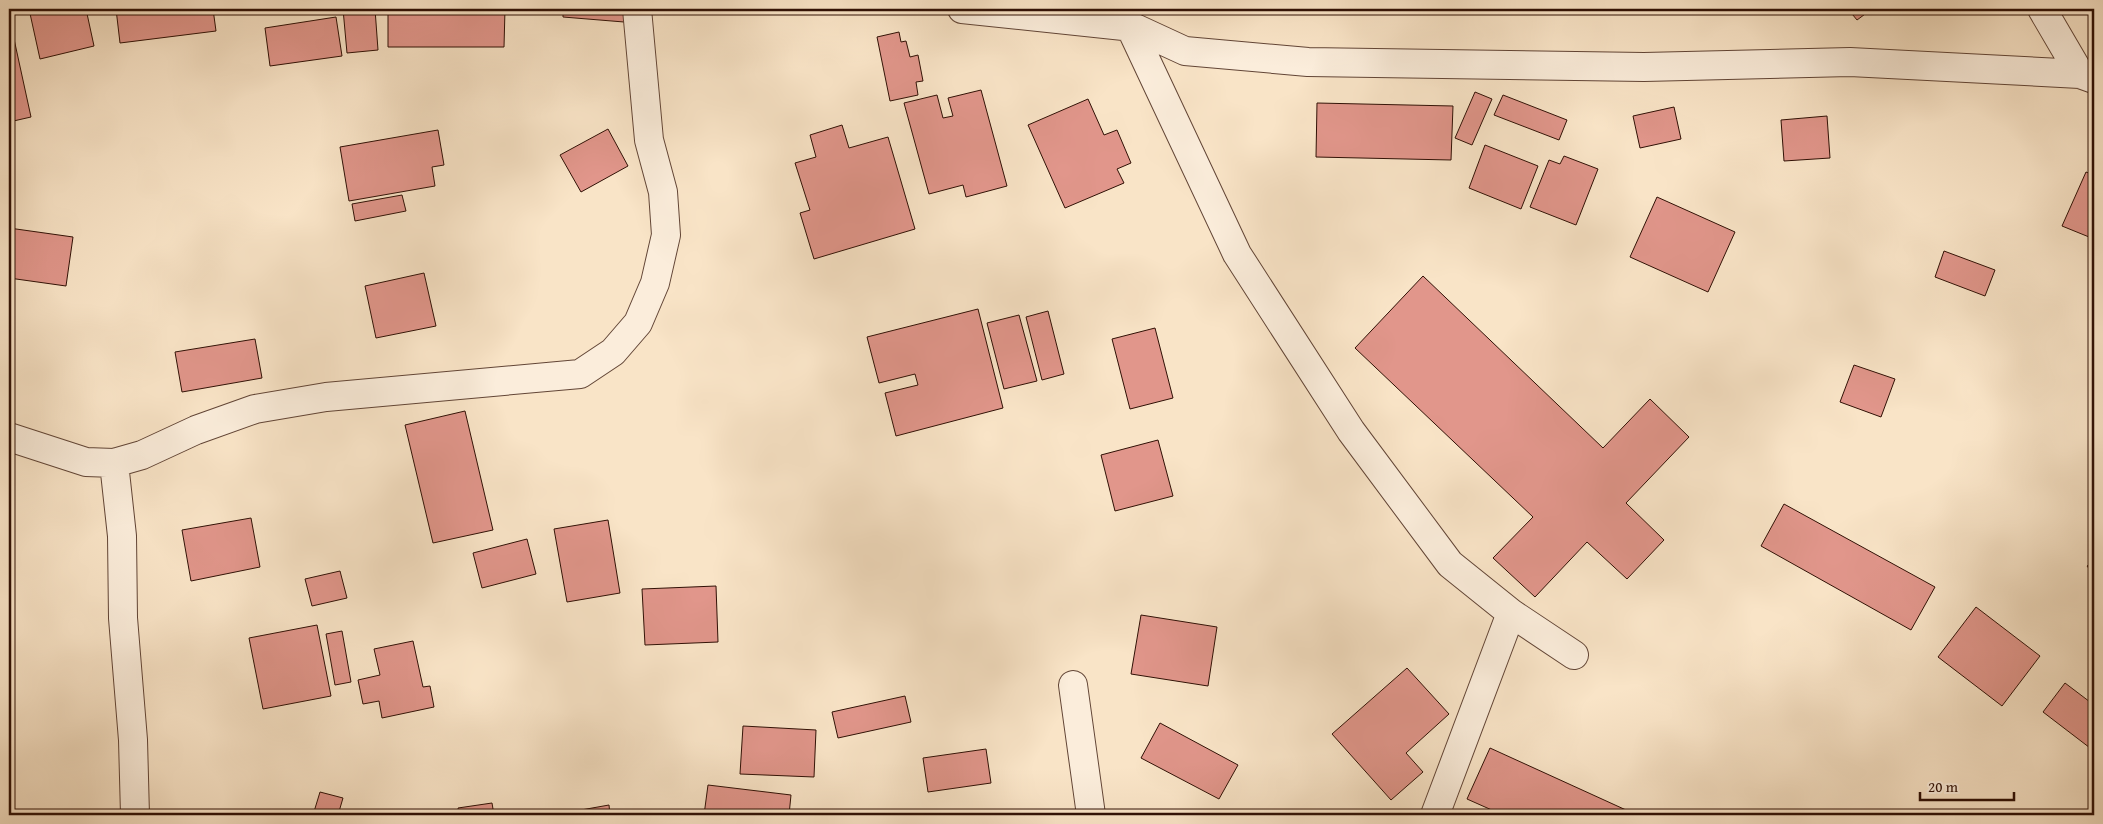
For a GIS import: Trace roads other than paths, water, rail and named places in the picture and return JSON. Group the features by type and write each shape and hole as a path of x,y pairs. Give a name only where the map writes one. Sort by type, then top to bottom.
{"street":[{"path":"9,437 86,462 114,463 142,454 196,430 255,409 326,397 580,374 613,352 638,323 655,283 666,236 663,192 649,140 638,9"},
{"path":"962,9 1126,18 1185,51 1308,62 1644,67 1850,62 2087,77"},
{"path":"2042,9 2087,77"},
{"path":"1126,18 1238,254 1346,422 1450,564 1510,613 1574,654"},
{"path":"114,463 122,536 123,618 133,740 135,815"},
{"path":"1434,815 1510,613"},
{"path":"1073,685 1091,815"}]}
